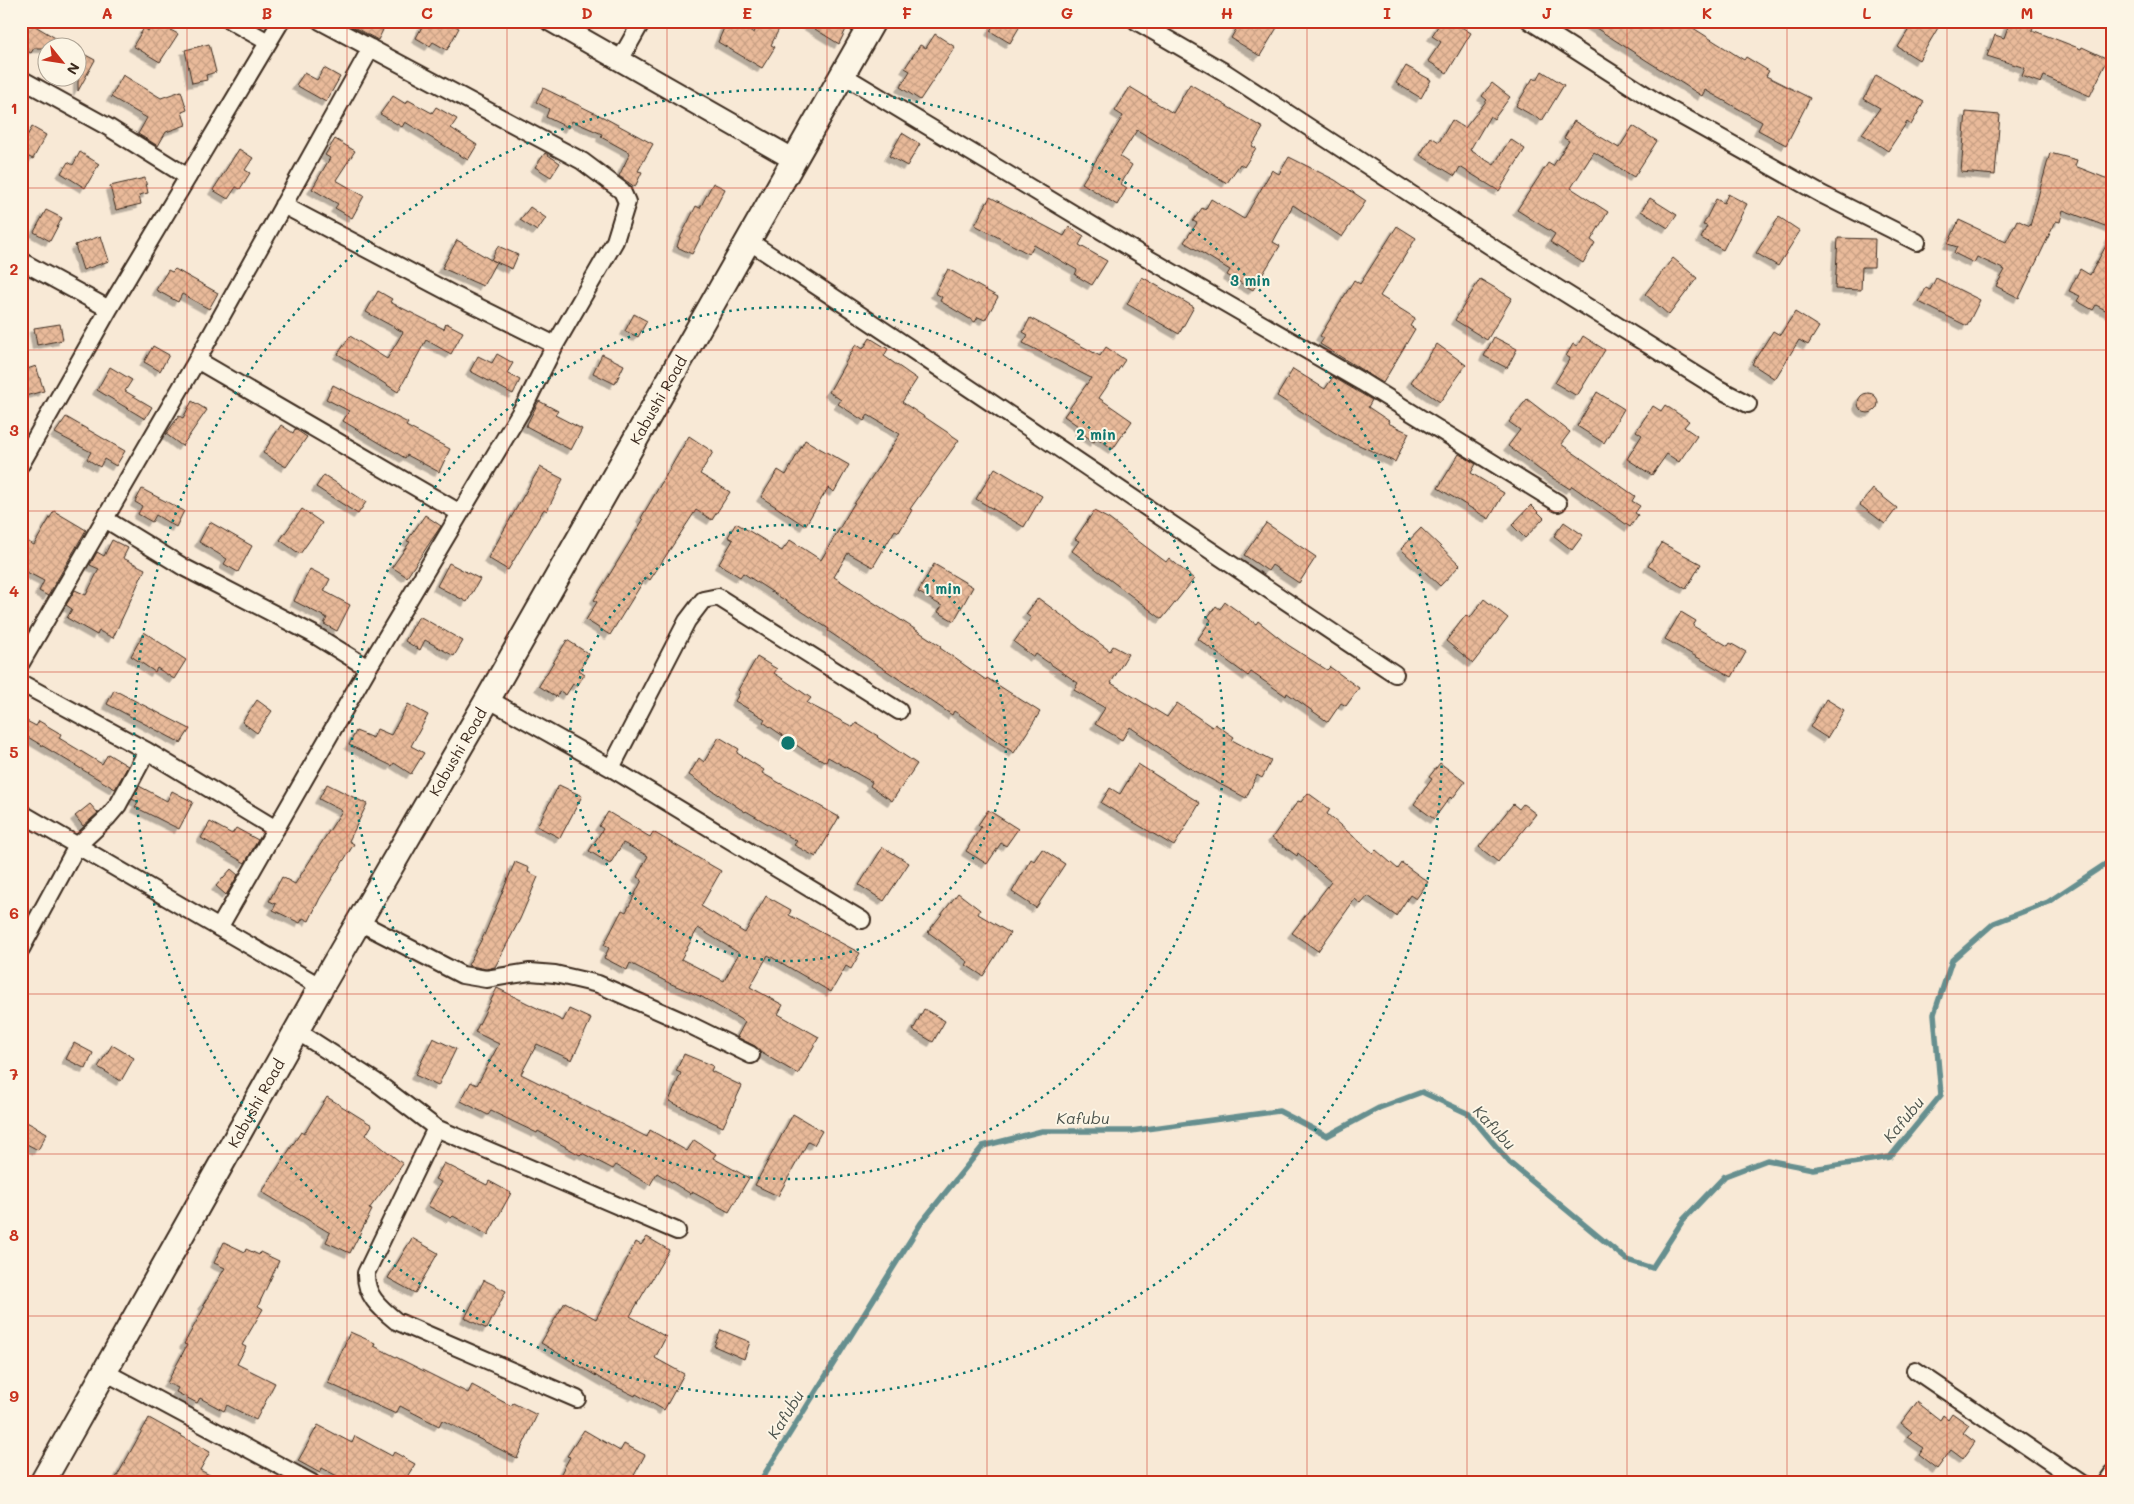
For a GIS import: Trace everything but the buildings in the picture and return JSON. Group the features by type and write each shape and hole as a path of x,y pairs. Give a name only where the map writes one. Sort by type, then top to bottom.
{"main road":[{"name":"Kabushi Road","path":"42,1483 321,987 488,700 747,240 873,21"}],"street":[{"path":"231,21 268,42"},
{"path":"21,464 28,437 109,309 281,21"},
{"path":"219,928 368,668 527,401 555,345 615,241 627,202 622,191 574,157 320,21"},
{"path":"551,21 740,131 793,159"},
{"path":"620,60 642,21"},
{"path":"1136,21 1226,73 1545,281 1719,389 1748,404"},
{"path":"1530,21 1660,104 1821,194 1916,242"},
{"path":"21,663 197,360 371,48"},
{"path":"843,75 1122,243 1370,387 1558,503"},
{"path":"21,78 108,127 188,177"},
{"path":"283,205 456,296 555,345"},
{"path":"747,240 903,342 1158,517 1395,674"},
{"path":"21,261 109,309"},
{"path":"197,360 352,452 460,513"},
{"path":"105,519 185,568 313,634 368,668"},
{"path":"611,768 687,621 702,600 718,597 899,711"},
{"path":"21,683 147,750 276,828"},
{"path":"488,700 611,768 862,920"},
{"path":"21,949 77,846 118,805 147,750"},
{"path":"21,814 321,987"},
{"path":"359,922 462,975 486,979 530,972 555,974 598,984 684,1022 751,1055"},
{"path":"297,1031 376,1082 436,1128 677,1231"},
{"path":"436,1128 366,1273 365,1286 373,1299 396,1321 577,1399"},
{"path":"1915,1370 2081,1483"},
{"path":"105,1372 312,1483"},
{"path":"2106,1483 2113,1472"}],"waterway":[{"name":"Kafubu","path":"759,1483 921,1223 983,1146 1042,1131 1131,1131 1279,1111 1327,1136 1379,1108 1422,1092 1469,1114 1510,1163 1627,1260 1652,1268 1683,1220 1725,1176 1767,1160 1813,1169 1890,1157 1941,1095 1934,1014 1952,960 1994,923 2048,902 2113,859"}]}
